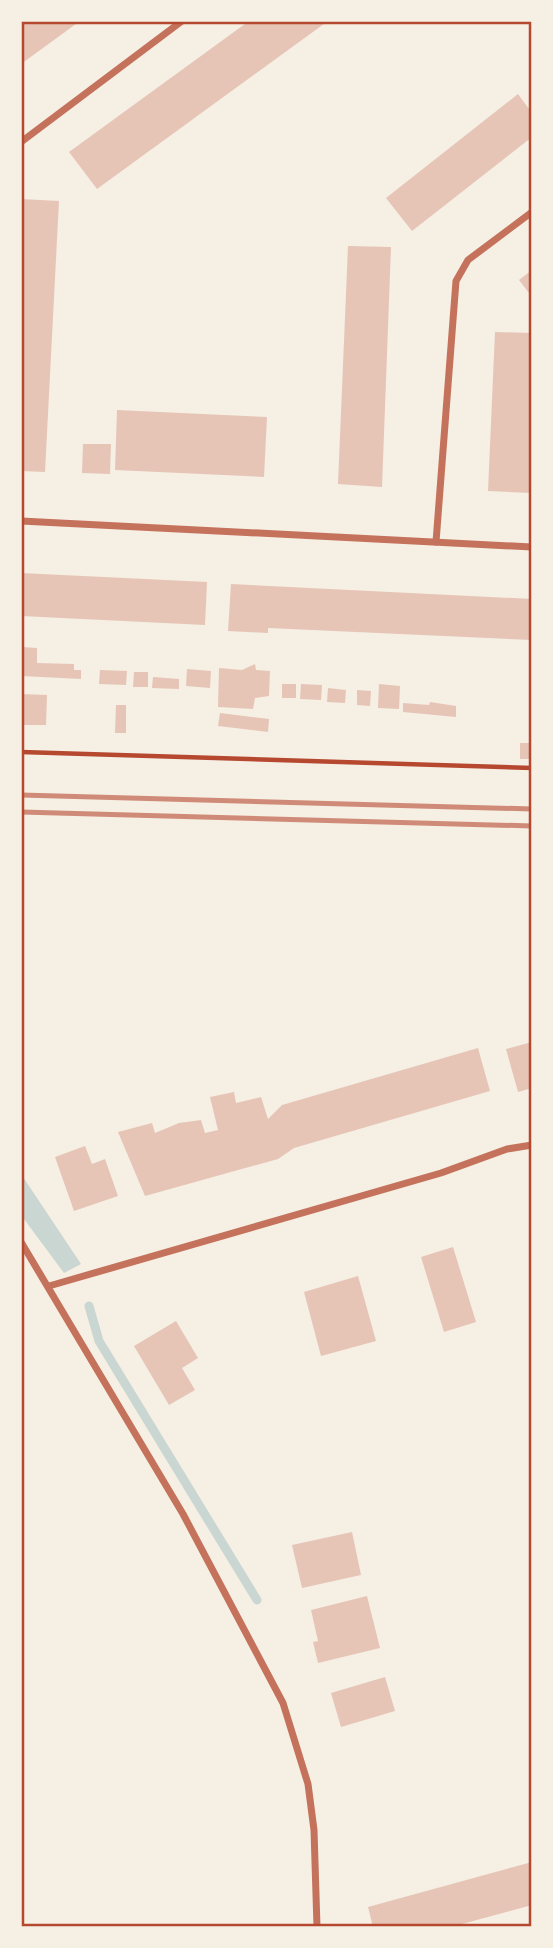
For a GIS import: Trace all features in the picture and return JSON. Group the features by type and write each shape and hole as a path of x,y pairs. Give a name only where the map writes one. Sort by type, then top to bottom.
{"street":[{"path":"21,142 182,21"},
{"path":"436,542 456,281 468,260 532,212"},
{"path":"21,521 532,547"},
{"path":"49,1286 442,1173 506,1149 532,1145"},
{"path":"21,1242 183,1514 283,1703 308,1784 314,1830 317,1927"}],"path":[{"path":"21,752 532,768"}],"shaded area":[{"path":"21,1174 81,1264 64,1273 21,1215"}],"building":[{"path":"21,21 80,21 21,64"},
{"path":"249,21 328,21 97,189 69,152"},
{"path":"518,94 532,113 532,137 412,231 386,198"},
{"path":"21,199 59,201 45,472 21,471"},
{"path":"348,246 391,247 382,487 338,484"},
{"path":"532,270 532,297 519,280"},
{"path":"495,332 532,333 532,493 488,491"},
{"path":"117,410 267,417 264,477 115,470"},
{"path":"83,444 111,444 110,474 82,473"},
{"path":"21,573 207,582 205,625 21,616"},
{"path":"231,584 532,599 532,640 268,628 268,633 228,631"},
{"path":"22,647 37,648 37,663 74,664 74,670 81,670 81,679 21,676"},
{"path":"255,664 256,670 270,671 269,696 255,698 253,709 218,707 219,668 242,670"},
{"path":"187,669 211,671 210,688 186,686"},
{"path":"100,670 127,671 126,685 99,684"},
{"path":"134,672 148,672 148,687 133,687"},
{"path":"153,677 179,679 179,689 152,688"},
{"path":"282,684 296,684 296,698 282,698"},
{"path":"301,684 322,685 321,700 300,699"},
{"path":"379,684 400,686 399,709 378,708"},
{"path":"328,688 346,690 345,703 327,702"},
{"path":"357,690 371,691 370,706 357,705"},
{"path":"21,694 47,695 46,725 21,725"},
{"path":"430,702 456,706 456,717 403,712 403,703 429,705"},
{"path":"116,705 126,705 126,733 115,733"},
{"path":"220,713 269,719 268,732 218,726"},
{"path":"520,743 532,743 532,759 520,759"},
{"path":"532,1042 532,1088 518,1092 506,1049"},
{"path":"478,1048 490,1091 294,1148 278,1159 145,1196 118,1132 152,1123 155,1133 179,1123 201,1120 205,1133 218,1130 210,1097 234,1092 236,1103 261,1097 268,1119 282,1105"},
{"path":"85,1146 92,1164 105,1159 118,1196 74,1211 55,1157"},
{"path":"453,1247 476,1322 444,1332 421,1257"},
{"path":"358,1276 376,1341 321,1356 304,1292"},
{"path":"176,1321 198,1358 182,1368 195,1390 169,1405 134,1346"},
{"path":"352,1532 361,1575 302,1588 292,1545"},
{"path":"367,1596 380,1648 318,1663 313,1642 318,1641 311,1610"},
{"path":"385,1677 395,1711 341,1727 331,1693"},
{"path":"532,1862 532,1905 451,1927 373,1927 368,1907"}],"waterway":[{"path":"89,1306 99,1341 257,1600"}],"railway":[{"path":"21,795 532,809"},
{"path":"21,812 532,826"}]}
